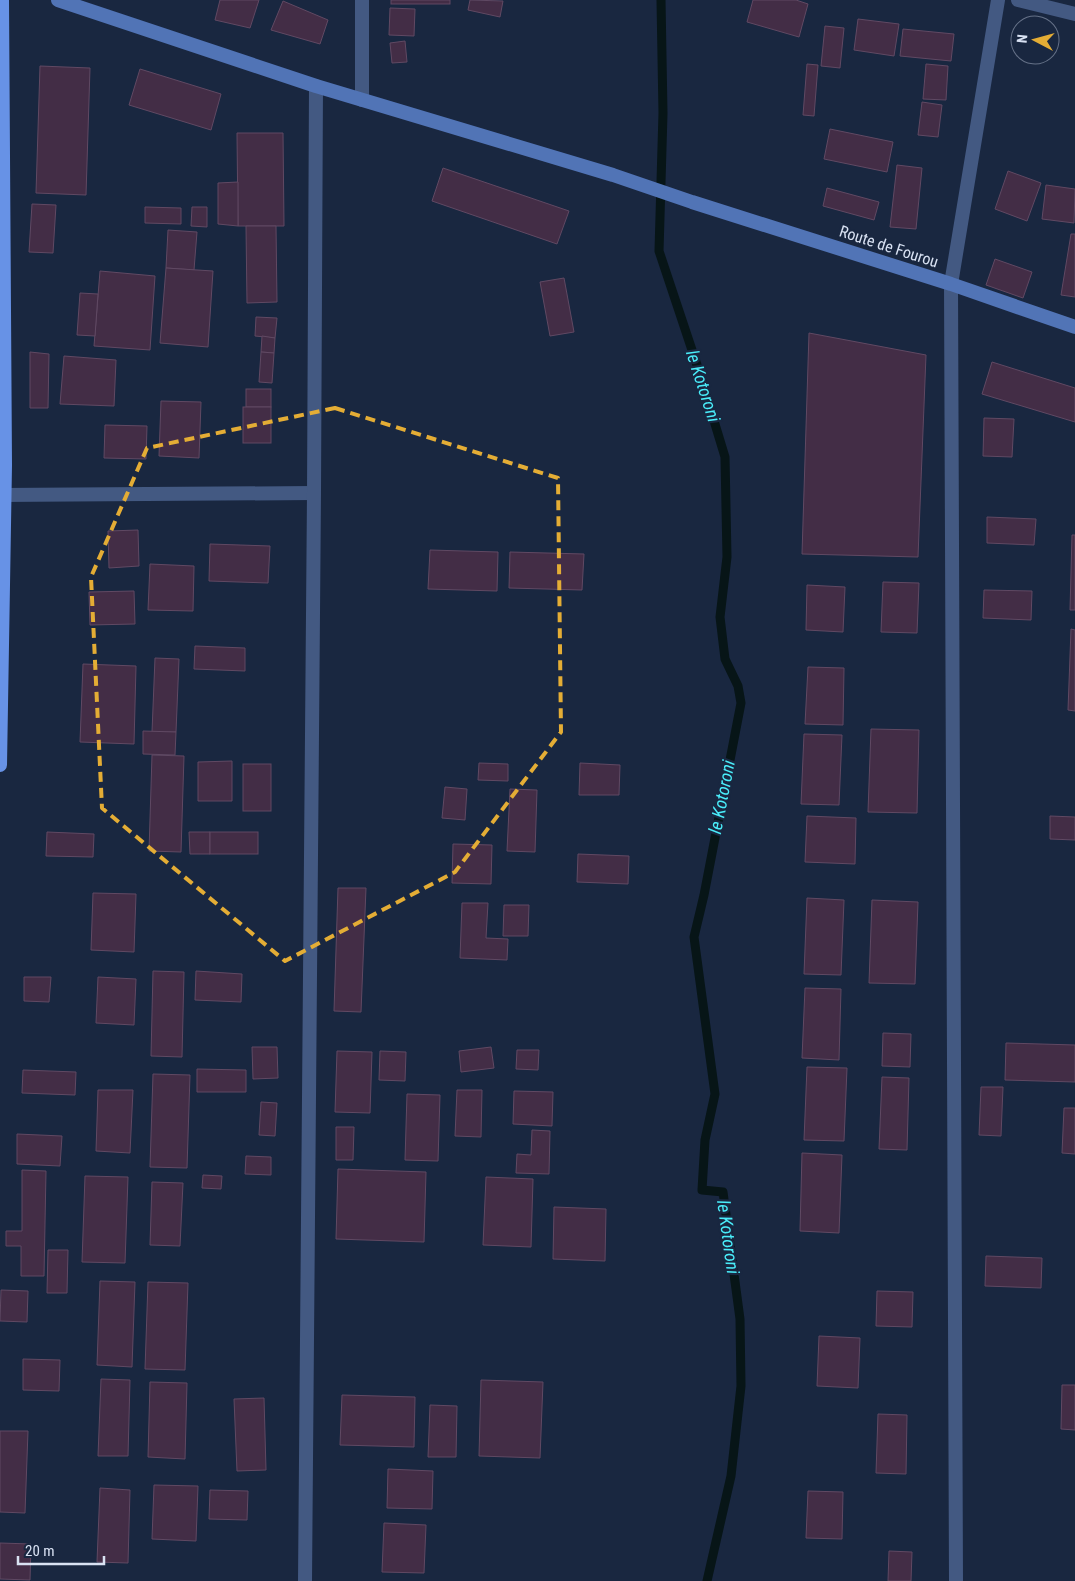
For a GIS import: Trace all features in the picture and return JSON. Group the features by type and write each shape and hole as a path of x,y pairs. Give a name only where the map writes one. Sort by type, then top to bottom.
{"highway":[{"path":"0,765 3,495 2,0"}],"main road":[{"name":"Route de Fourou","path":"58,0 316,86 613,175 951,284 1075,327"}],"street":[{"path":"362,0 362,100"},
{"path":"956,1581 951,284 998,0"},
{"path":"1018,0 1075,14"},
{"path":"305,1581 316,86"},
{"path":"3,495 314,493"}],"highlighted area":[{"path":"335,408 558,478 561,732 455,872 285,961 102,808 91,577 147,448"}],"building":[{"path":"220,0 259,0 250,28 215,20"},
{"path":"391,0 450,0 450,4 391,4"},
{"path":"470,0 503,1 500,17 468,10"},
{"path":"753,0 796,0 808,4 799,37 747,22"},
{"path":"283,1 328,20 320,44 271,30"},
{"path":"390,8 415,9 414,36 389,35"},
{"path":"858,19 899,24 894,56 854,50"},
{"path":"825,26 844,28 840,68 821,66"},
{"path":"903,29 954,34 951,61 900,56"},
{"path":"405,41 407,62 392,63 390,43"},
{"path":"807,64 818,65 814,116 803,115"},
{"path":"926,64 948,66 946,100 923,99"},
{"path":"40,66 90,68 86,195 36,193"},
{"path":"140,69 221,94 211,130 129,105"},
{"path":"922,102 942,105 938,137 918,135"},
{"path":"830,129 893,142 887,172 824,159"},
{"path":"237,133 283,133 284,226 238,226"},
{"path":"897,165 922,168 916,229 890,227"},
{"path":"443,168 569,211 557,244 432,201"},
{"path":"1008,171 1041,183 1027,221 995,209"},
{"path":"238,182 238,226 218,224 218,183"},
{"path":"1046,185 1075,189 1074,223 1042,219"},
{"path":"827,188 879,202 874,220 823,206"},
{"path":"32,204 56,205 53,253 29,252"},
{"path":"145,207 181,208 181,224 145,223"},
{"path":"192,207 207,207 207,227 191,226"},
{"path":"246,226 276,226 277,302 247,303"},
{"path":"168,230 197,232 194,270 166,268"},
{"path":"1071,234 1075,234 1075,297 1061,295"},
{"path":"995,259 1032,272 1023,298 986,285"},
{"path":"166,268 213,271 208,347 160,343"},
{"path":"100,271 155,276 150,350 94,346"},
{"path":"564,278 574,332 550,336 540,282"},
{"path":"80,293 98,294 95,336 77,335"},
{"path":"256,317 277,318 275,338 255,336"},
{"path":"809,333 926,355 918,557 802,554"},
{"path":"262,336 275,338 274,353 261,352"},
{"path":"30,352 49,354 48,408 30,408"},
{"path":"261,352 274,353 272,383 259,382"},
{"path":"64,356 116,360 114,406 60,404"},
{"path":"992,362 1075,388 1075,422 982,394"},
{"path":"246,389 271,389 271,407 246,407"},
{"path":"161,401 201,402 199,458 159,456"},
{"path":"243,407 271,407 271,443 243,443"},
{"path":"984,418 1014,419 1012,457 983,456"},
{"path":"105,425 147,426 146,459 104,458"},
{"path":"987,517 1036,519 1034,545 987,543"},
{"path":"138,530 139,566 109,568 108,531"},
{"path":"1072,535 1075,535 1075,610 1070,610"},
{"path":"210,544 270,546 268,583 209,581"},
{"path":"430,550 498,552 497,591 428,589"},
{"path":"510,552 584,554 582,590 509,588"},
{"path":"150,564 194,566 193,611 148,610"},
{"path":"883,582 919,583 917,633 881,632"},
{"path":"807,585 845,587 843,632 806,630"},
{"path":"984,590 1032,591 1031,620 983,618"},
{"path":"134,591 135,624 90,625 89,592"},
{"path":"1071,629 1075,630 1075,711 1068,710"},
{"path":"195,646 245,648 245,671 194,669"},
{"path":"155,658 179,659 176,732 152,732"},
{"path":"83,664 136,666 134,744 80,742"},
{"path":"808,667 844,668 843,725 805,724"},
{"path":"871,729 919,730 917,813 868,812"},
{"path":"143,731 176,732 175,755 143,754"},
{"path":"804,734 842,735 839,805 801,804"},
{"path":"152,755 184,756 181,852 149,851"},
{"path":"232,761 232,801 198,801 198,762"},
{"path":"479,763 508,764 508,781 478,780"},
{"path":"580,763 620,765 619,795 579,795"},
{"path":"243,764 271,764 271,811 243,811"},
{"path":"445,787 467,789 465,820 442,818"},
{"path":"510,789 537,790 535,852 507,851"},
{"path":"807,816 856,818 855,864 805,862"},
{"path":"1050,816 1075,817 1075,840 1050,839"},
{"path":"47,832 94,834 93,857 46,856"},
{"path":"189,832 210,832 210,854 190,854"},
{"path":"210,832 258,832 258,854 210,854"},
{"path":"453,844 492,845 491,884 452,883"},
{"path":"578,854 629,856 628,884 577,882"},
{"path":"338,888 366,888 361,1012 334,1011"},
{"path":"93,893 136,894 134,952 91,950"},
{"path":"807,898 844,900 841,975 804,974"},
{"path":"872,900 918,902 915,984 869,983"},
{"path":"462,903 488,903 486,938 508,939 507,960 460,958"},
{"path":"504,905 529,905 528,936 503,936"},
{"path":"153,971 184,972 182,1057 151,1056"},
{"path":"196,971 242,974 241,1002 195,1000"},
{"path":"24,977 51,977 49,1002 24,1001"},
{"path":"98,977 136,979 134,1025 96,1023"},
{"path":"805,988 841,989 839,1060 802,1058"},
{"path":"883,1033 911,1034 910,1067 882,1066"},
{"path":"1006,1043 1075,1045 1075,1082 1005,1080"},
{"path":"252,1047 277,1047 278,1078 253,1079"},
{"path":"491,1047 494,1068 461,1072 459,1051"},
{"path":"517,1050 539,1050 538,1070 516,1069"},
{"path":"337,1051 372,1052 370,1113 335,1112"},
{"path":"380,1051 406,1052 405,1081 379,1080"},
{"path":"807,1067 847,1068 844,1141 804,1140"},
{"path":"197,1069 246,1070 246,1092 197,1092"},
{"path":"23,1070 76,1072 75,1095 22,1093"},
{"path":"153,1074 190,1075 187,1168 150,1167"},
{"path":"882,1077 909,1078 907,1150 879,1149"},
{"path":"981,1087 1003,1087 1001,1136 979,1135"},
{"path":"98,1090 133,1090 130,1153 96,1151"},
{"path":"457,1090 482,1090 481,1137 455,1136"},
{"path":"514,1091 553,1092 552,1126 513,1124"},
{"path":"407,1094 440,1095 438,1161 405,1160"},
{"path":"261,1102 277,1103 275,1136 259,1135"},
{"path":"1064,1108 1075,1108 1075,1154 1062,1153"},
{"path":"336,1127 354,1127 353,1160 336,1160"},
{"path":"532,1130 550,1131 549,1174 516,1173 517,1154 531,1155"},
{"path":"17,1134 62,1136 60,1166 17,1164"},
{"path":"802,1153 842,1155 839,1233 800,1231"},
{"path":"246,1156 271,1157 271,1175 245,1174"},
{"path":"338,1169 426,1172 424,1242 336,1239"},
{"path":"22,1170 46,1171 44,1276 21,1276 21,1246 6,1246 6,1231 22,1231"},
{"path":"203,1175 222,1176 221,1189 202,1188"},
{"path":"85,1176 128,1177 125,1263 82,1262"},
{"path":"486,1177 533,1179 531,1247 483,1245"},
{"path":"152,1182 183,1183 180,1246 150,1245"},
{"path":"554,1207 606,1209 605,1261 553,1259"},
{"path":"48,1250 68,1250 67,1293 47,1293"},
{"path":"986,1256 1042,1258 1041,1288 985,1286"},
{"path":"100,1281 135,1282 132,1367 97,1365"},
{"path":"148,1282 188,1283 185,1370 145,1369"},
{"path":"1,1290 28,1291 27,1322 0,1321"},
{"path":"877,1291 913,1292 912,1327 876,1326"},
{"path":"819,1336 860,1338 858,1388 817,1386"},
{"path":"23,1359 60,1360 59,1391 23,1390"},
{"path":"101,1379 130,1380 128,1456 98,1456"},
{"path":"481,1380 543,1382 540,1458 479,1456"},
{"path":"150,1382 187,1383 185,1459 148,1457"},
{"path":"1062,1385 1075,1385 1075,1430 1061,1429"},
{"path":"342,1395 415,1397 414,1447 340,1445"},
{"path":"264,1398 266,1470 237,1471 234,1399"},
{"path":"430,1405 457,1406 456,1457 428,1457"},
{"path":"878,1414 907,1415 906,1474 876,1473"},
{"path":"0,1431 28,1431 25,1513 0,1512"},
{"path":"388,1469 433,1471 432,1509 387,1508"},
{"path":"154,1485 198,1486 196,1541 152,1539"},
{"path":"100,1488 130,1490 128,1563 97,1562"},
{"path":"210,1490 248,1491 247,1520 209,1519"},
{"path":"808,1491 843,1492 842,1539 806,1538"},
{"path":"384,1523 426,1525 424,1573 382,1572"},
{"path":"0,1543 31,1544 30,1580 0,1579"},
{"path":"889,1551 912,1552 911,1581 888,1581"}],"waterway":[{"name":"le Kotoroni","path":"661,0 663,113 659,251 725,457 727,557 720,617 725,659 738,686 741,703 704,895 694,937 715,1094 705,1140 702,1190 723,1192 740,1319 741,1386 731,1476 707,1581"}]}
